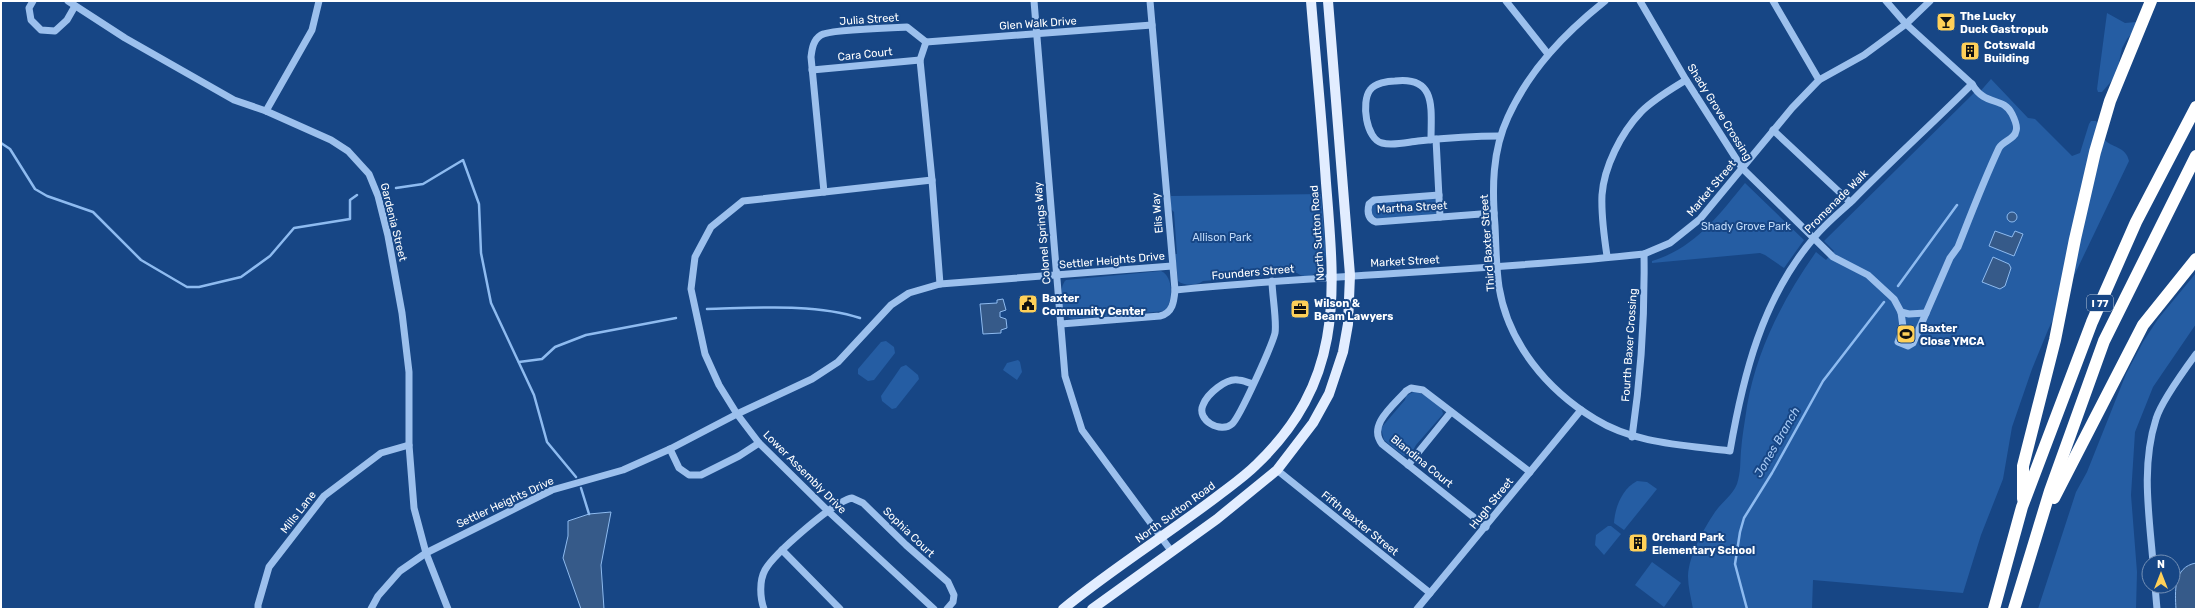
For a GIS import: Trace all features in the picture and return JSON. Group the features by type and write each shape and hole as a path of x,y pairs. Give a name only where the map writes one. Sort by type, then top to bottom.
{"highway":[{"path":"2022,507 2023,466 2055,340 2075,239 2095,152 2110,101 2150,1"},
{"name":"I 77","path":"1994,609 2022,507 2092,322 2136,222 2196,107"},
{"name":"I 77","path":"2014,609 2037,533 2104,341 2196,156"},
{"path":"2037,533 2143,325 2196,259"}],"main road":[{"name":"North Sutton Road","path":"1063,609 1256,466 1293,421 1307,397 1323,357 1331,316 1333,276 1311,1"},
{"path":"1092,609 1172,552 1278,470 1320,412 1335,378 1343,352 1348,324 1350,275 1328,1"}],"street":[{"path":"33,1 29,8 30,20 41,30 55,31 67,20 75,6"},
{"name":"Gardenia Street","path":"68,1 125,38 234,100 266,111 331,140 348,151 364,166 374,184 388,236 404,328 409,372 409,445 414,508 426,552 448,609"},
{"path":"266,111 312,30 319,1"},
{"name":"Colonel Springs Way","path":"1034,1 1065,376 1082,430 1172,552"},
{"name":"Elis Way","path":"1061,324 1164,315 1172,307 1175,290 1150,1"},
{"path":"1506,1 1548,54"},
{"name":"Third Baxter Street","path":"1605,1 1581,21 1548,54 1522,90 1500,136 1494,166 1494,213 1499,287 1514,333 1543,377 1581,410 1597,420 1632,437 1730,451"},
{"name":"Shady Grove Crossing","path":"1640,1 1686,80 1742,168 1833,257 1868,275 1892,297 1900,312"},
{"path":"1773,1 1819,80"},
{"path":"1886,1 1906,24 1972,84 1978,94 1986,99 2004,104 2012,114 2017,131 2015,135 2000,146 1958,247 1950,258 1913,343 1908,346 1898,342 1903,327 1900,312 1910,314 1926,313"},
{"name":"Market Street","path":"1333,276 1498,267 1607,256 1644,254 1670,244 1691,228 1792,108 1819,80 1864,55 1906,24 1930,1"},
{"name":"Glen Walk Drive","path":"926,42 1152,25"},
{"name":"Julia Street","path":"824,192 811,57 814,43 821,35 842,31 907,27 926,42"},
{"path":"926,42 920,60 932,180 940,284"},
{"name":"Cara Court","path":"812,70 920,60"},
{"path":"1433,139 1429,95 1421,84 1413,80 1397,80 1375,86 1370,90 1367,97 1368,128 1374,139 1383,143 1433,139 1467,136 1500,136"},
{"path":"1607,256 1603,225 1602,194 1607,170 1622,138 1640,113 1661,95 1686,80"},
{"name":"Promenade Walk","path":"1730,451 1745,375 1757,338 1787,277 1813,239 1972,84"},
{"path":"1773,130 1850,202"},
{"name":"Martha Street","path":"1433,139 1440,217"},
{"name":"Lower Assembly Drive","path":"932,180 743,201 711,227 695,257 691,289 705,354 719,385 737,414 759,443 828,511 934,609"},
{"name":"Martha Street","path":"1439,195 1374,200 1369,204 1368,214 1371,219 1376,222 1494,213"},
{"name":"Fourth Baxer Crossing","path":"1632,437 1638,395 1645,304 1644,254"},
{"name":"Settler Heights Drive","path":"371,609 378,596 400,571 426,552 552,490 623,470 670,449 737,414 812,379 838,362 891,305 909,293 940,284 1172,266"},
{"name":"Founders Street","path":"1175,290 1333,276"},
{"path":"1253,384 1237,380 1227,382 1205,399 1201,408 1203,416 1210,424 1222,428 1231,425 1239,416 1253,384 1275,333 1272,281"},
{"path":"2152,554 2147,498 2149,452 2156,418 2183,372 2196,354"},
{"name":"Blandina Court","path":"1486,527 1408,465 1378,438 1376,432 1379,422 1406,391 1411,388 1428,392 1530,472"},
{"name":"Hugh Street","path":"1417,609 1581,410"},
{"path":"1408,465 1452,412"},
{"path":"670,449 679,468 690,475 700,475 739,456 759,443"},
{"name":"Mills Lane","path":"258,609 269,567 324,496 381,453 409,445"},
{"name":"Fifth Baxter Street","path":"1278,470 1430,593"},
{"name":"Sophia Court","path":"764,609 760,589 764,571 774,557 828,511 845,499 855,499 863,503 951,586 954,598 947,609"},
{"path":"782,550 840,609"},
{"path":"2156,594 2157,609"}],"green space":[{"path":"2107,13 2125,23 2141,23 2127,39 2122,48 2116,76 2102,92 2098,92 2097,89"},
{"name":"Baxter Close YMCA","path":"1991,79 2028,118 2035,119 2072,156 2080,153 2089,124 2091,121 2096,121 2104,139 2125,152 2129,161 2048,330 2032,369 2012,427 2003,479 1981,535 1963,593 1813,580 1812,609 1693,609 1688,580 1691,560 1697,543 1710,519 1737,484 1740,471 1741,445 1751,385 1757,364 1782,306 1816,252 1826,260 1834,251 1824,241 1976,91 1978,94"},
{"name":"Shady Grove Park","path":"1745,183 1804,240 1784,268 1760,253 1652,263 1652,261 1681,248 1704,230"},
{"name":"Allison Park","path":"1321,194 1326,255 1323,265 1316,273 1307,276 1302,276 1297,273 1203,281 1190,285 1183,284 1178,281 1175,254 1177,254 1174,212 1171,209 1171,196"},
{"path":"1436,198 1436,214 1377,219 1370,212 1373,203"},
{"path":"1161,271 1168,278 1171,290 1170,301 1165,311 1073,319 1068,317 1065,313 1061,302 1061,295 1063,284 1066,280"},
{"path":"2196,273 2196,324 2153,387 2135,432 2131,495 2137,572 2136,609 2038,609 2076,492 2087,472 2126,374 2143,342 2158,319"},
{"path":"886,341 894,347 895,353 874,380 868,381 858,374 858,369 881,342"},
{"path":"1018,360 1020,362 1022,372 1017,380 1003,370 1007,363"},
{"path":"906,365 918,375 919,379 896,408 892,409 882,401 881,396 901,367"},
{"path":"1415,391 1437,403 1443,414 1416,445 1411,454 1404,456 1384,440 1381,428 1405,400 1406,396"},
{"path":"1637,481 1647,482 1657,489 1624,530 1614,523 1616,511 1623,494 1632,484"},
{"path":"1608,526 1611,526 1621,534 1604,555 1595,545 1596,535"},
{"path":"1652,562 1681,583 1664,607 1635,585"}],"shaded area":[{"path":"2010,212 2014,212 2016,213 2016,221 2010,222 2007,219 2007,215"},
{"path":"1995,231 2012,237 2015,231 2023,234 2014,256 1989,246"},
{"path":"1993,257 2009,264 2011,268 2005,286 2000,289 1982,282"},
{"path":"1003,299 1006,310 1000,312 1000,317 1006,319 1007,328 1001,330 1001,333 983,334 980,304 997,303 997,300"},
{"path":"611,512 601,565 604,609 581,609 563,558 568,536 568,521 589,514"},
{"path":"2196,563 2196,609 2176,609 2175,594 2181,594 2181,572 2188,565"}],"waterway":[{"path":"1,143 10,149 35,189 47,196 93,212 141,260 187,287 199,287 241,277 270,256 294,228 350,219 350,200 357,195"},
{"path":"396,188 423,184 463,160 479,204 481,253 491,303 534,395 547,442 576,477"},
{"name":"Jones Branch","path":"1898,286 1957,205"},
{"name":"Jones Branch","path":"1747,609 1735,564 1740,532 1744,518 1772,473 1823,381 1884,302"},
{"path":"707,309 764,307 804,308 842,313 860,318"},
{"path":"519,362 542,359 555,347 586,335 676,318"},
{"path":"581,488 589,514"}],"place":[{"name":"The Lucky Duck Gastropub","path":"1946,22"},
{"name":"Cotswald Building","path":"1970,51"},
{"name":"Baxter Community Center","path":"1028,304"},
{"name":"Wilson & Beam Lawyers","path":"1300,309"},
{"name":"Baxter Close YMCA","path":"1906,334"},
{"name":"Orchard Park Elementary School","path":"1638,543"}]}
